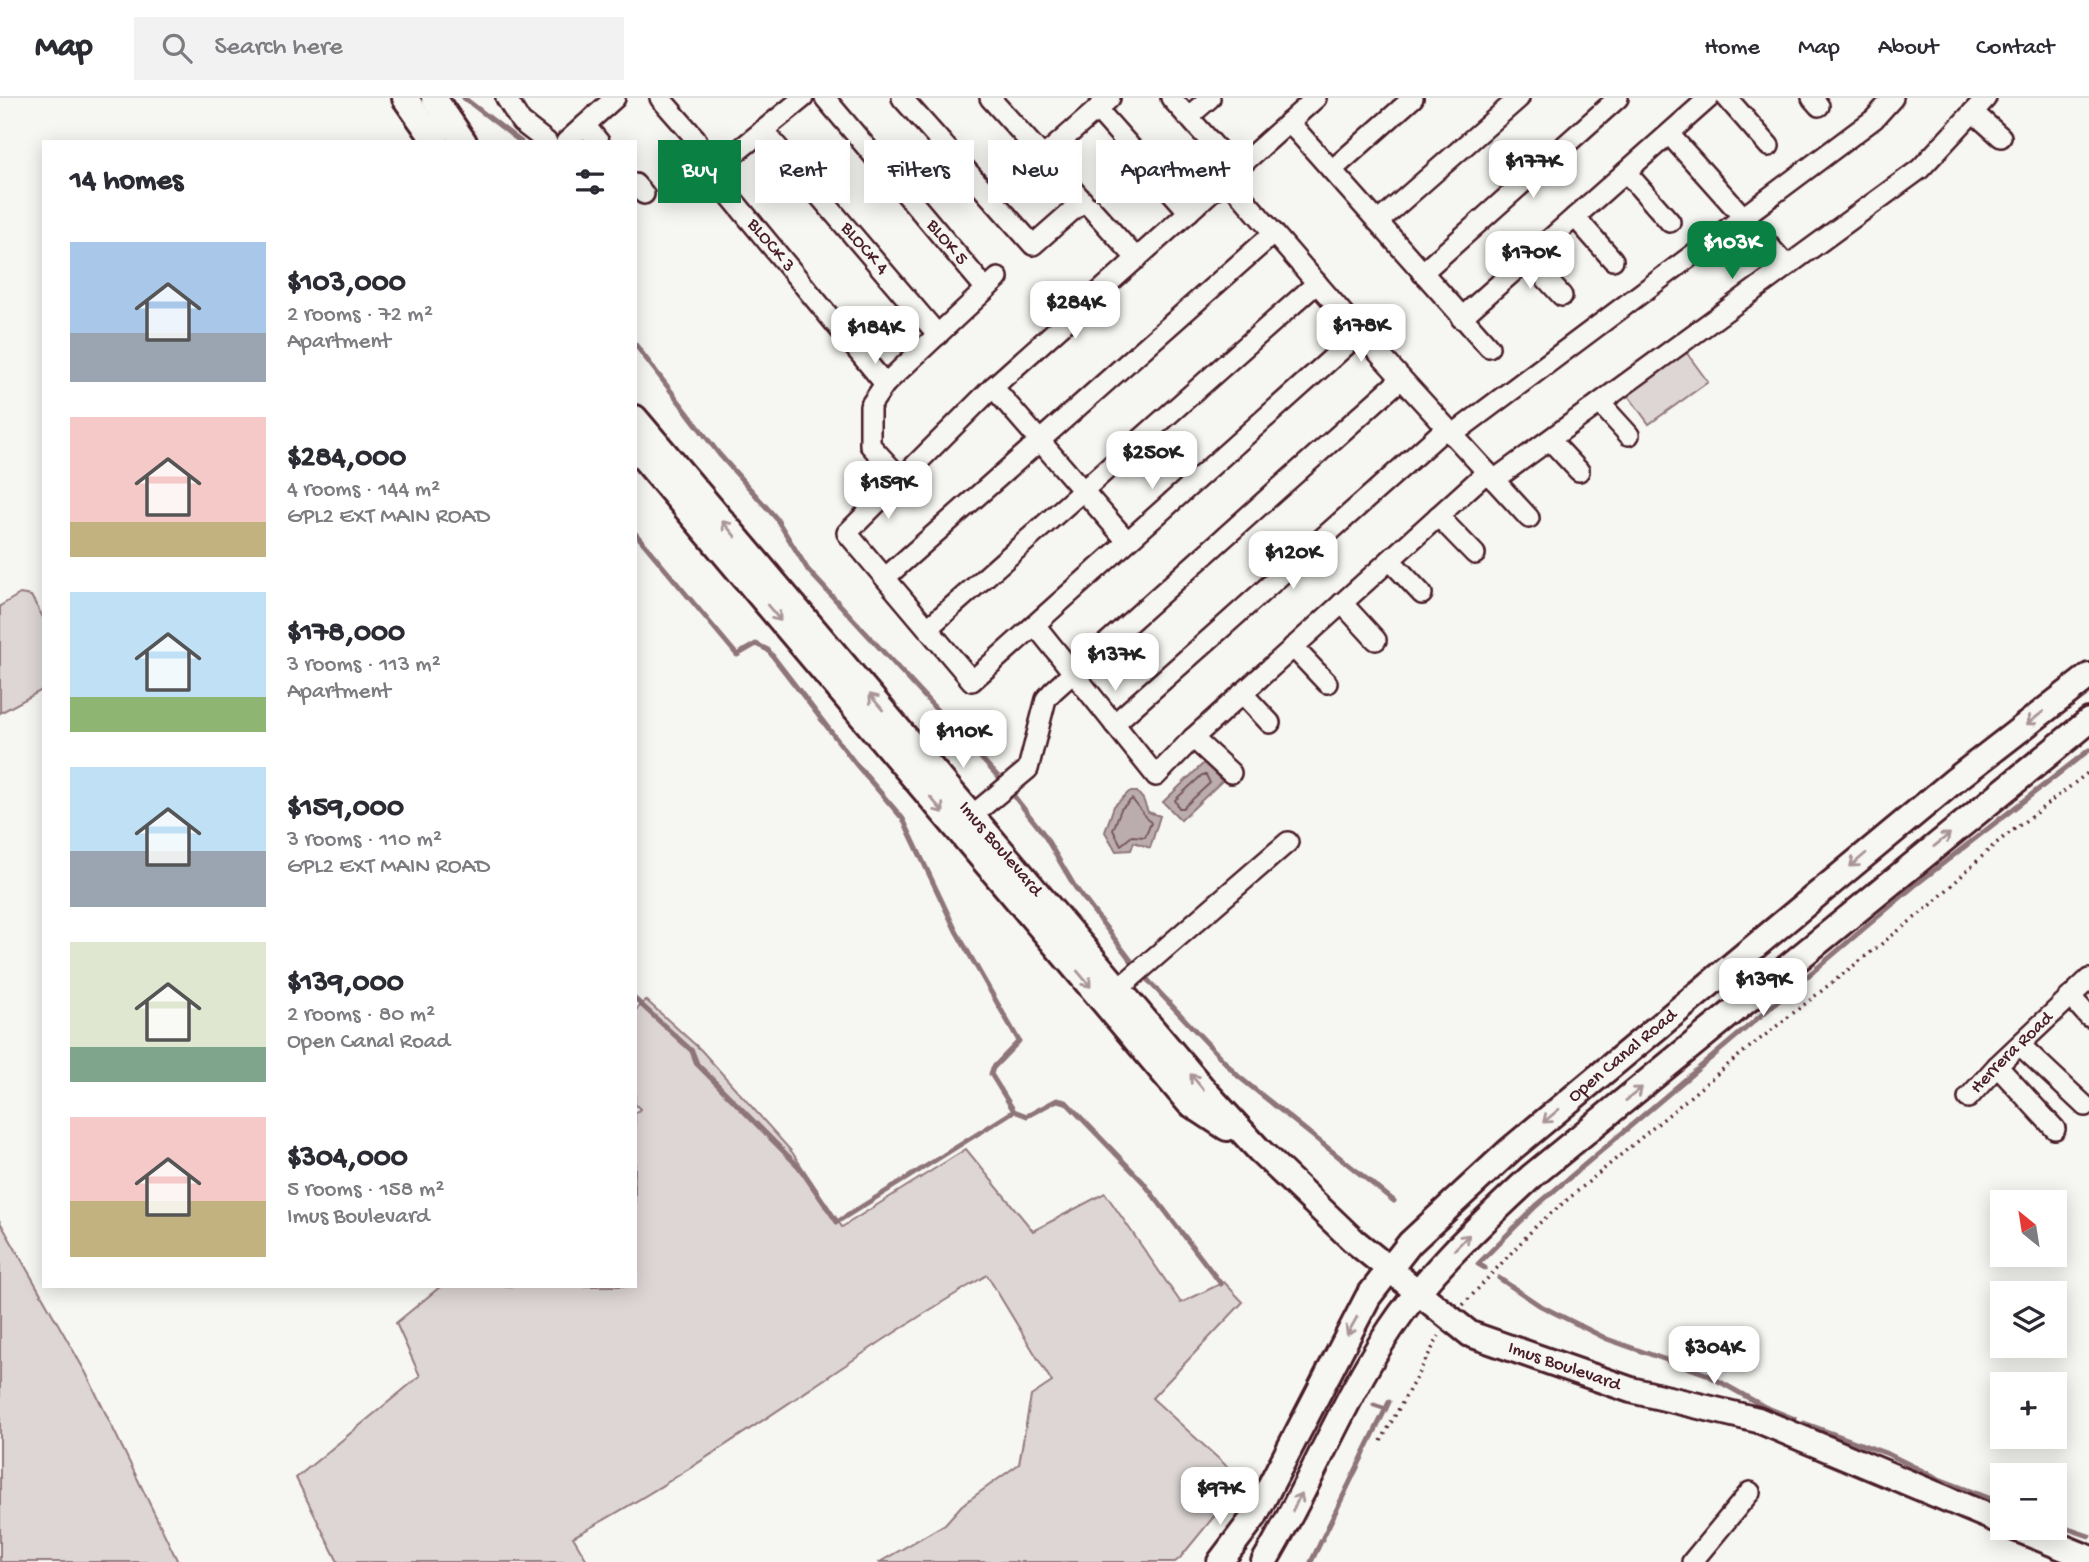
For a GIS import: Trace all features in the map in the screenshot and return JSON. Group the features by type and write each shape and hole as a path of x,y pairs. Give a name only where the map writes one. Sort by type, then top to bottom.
{"main road":[{"path":"405,98 435,140"},
{"path":"434,98 463,140"},
{"name":"Imus Boulevard","path":"637,420 964,822"},
{"name":"Imus Boulevard","path":"637,450 964,822 1124,982 1189,1102 1259,1150 1353,1240 1450,1320 1470,1334 1631,1390 1758,1420 1990,1517"},
{"name":"Open Canal Road","path":"1220,1562 1254,1517 1346,1338 1389,1268 1410,1243 1510,1150 1955,780 2089,676"},
{"name":"Open Canal Road","path":"1265,1562 1389,1330 1417,1293 1469,1235 1532,1176 2089,721"},
{"path":"2045,1540 2089,1558"}],"street":[{"path":"568,140 615,98"},
{"path":"660,98 696,139"},
{"path":"741,148 803,98"},
{"name":"BLOK 5","path":"825,98 992,284 938,334"},
{"path":"902,98 988,195"},
{"path":"1171,98 1188,117 1210,98"},
{"path":"1253,154 1316,98"},
{"path":"1332,170 1413,98"},
{"path":"1378,222 1519,98"},
{"path":"1422,273 1618,98"},
{"path":"1727,98 1769,146"},
{"path":"1114,724 1449,431 1874,119 1894,98"},
{"path":"511,100 521,122 544,140"},
{"path":"1000,101 1030,140"},
{"path":"1461,318 1669,134 1701,101"},
{"path":"1062,140 1103,104 1138,155 1189,212"},
{"path":"1035,625 1156,776 1193,738 1438,516 1491,476 1550,440 1920,169 1979,105 2001,136"},
{"path":"1192,121 1206,140"},
{"path":"1289,122 1489,347"},
{"path":"585,125 598,140"},
{"name":"BLOCK 4","path":"763,130 938,334"},
{"path":"1669,134 1787,266"},
{"path":"1626,172 1670,222"},
{"name":"BLOCK 3","path":"736,203 885,384"},
{"path":"996,203 1033,245 1081,203"},
{"path":"1199,203 993,387 846,533 972,681 1360,333"},
{"path":"1252,203 1274,233 1360,333 1529,518"},
{"path":"1090,207 1137,259"},
{"path":"1575,217 1614,260"},
{"path":"886,577 1274,233"},
{"path":"1528,258 1562,296"},
{"path":"928,628 1317,283"},
{"path":"902,480 870,445 870,406 885,384 938,334"},
{"path":"964,822 1028,769 1045,699 1401,379"},
{"path":"993,387 1127,541"},
{"path":"1600,403 1629,435"},
{"path":"1550,440 1579,471"},
{"path":"1438,516 1475,554"},
{"path":"1390,559 1422,594"},
{"path":"1342,603 1376,640"},
{"path":"1293,647 1327,683"},
{"path":"1242,693 1270,723"},
{"path":"1193,738 1231,773"},
{"path":"1124,982 1288,842"},
{"name":"Herrera Road","path":"1968,1098 1997,1066 2089,979"},
{"path":"2071,997 2089,1017"},
{"path":"2020,1045 2085,1106"},
{"path":"1997,1066 2055,1129"},
{"path":"1692,1562 1750,1492"}],"path":[{"path":"1381,1441 1435,1341 1450,1320 1513,1250 1553,1212 1736,1058 1931,905 1994,845 2089,772"}],"shaded area":[{"path":"1686,352 1708,382 1649,424 1627,394"},
{"path":"20,594 31,596 42,615 42,690 0,713 0,606"},
{"path":"646,1000 701,1050 792,1152 842,1227 966,1149 1033,1231 1105,1193 1181,1303 1224,1282 1243,1302 1152,1398 1243,1481 1180,1558 1175,1562 880,1562 945,1524 962,1505 1019,1464 1031,1396 1052,1382 987,1275 883,1340 679,1475 573,1537 588,1562 338,1562 296,1478 420,1376 396,1323 439,1288 637,1288 637,1112 640,1109 637,1106 637,1009"},
{"path":"0,1222 86,1373 178,1562 0,1562"}],"water":[{"path":"1204,763 1222,781 1181,820 1163,802"},
{"path":"1129,792 1137,792 1148,812 1160,816 1150,848 1134,842 1131,850 1116,851 1105,832 1114,806"}],"waterway":[{"path":"464,98 518,140"},
{"path":"637,347 719,454 776,518 808,570 1004,783"},
{"path":"637,535 737,655 756,644 768,650 855,763 903,819 956,931 1019,1041 993,1068 991,1074 1014,1111 1027,1116 1057,1100 1066,1102 1143,1182 1221,1284"},
{"path":"1485,1268 1478,1264 1536,1206 1914,886 2089,750"},
{"path":"1010,791 1043,833 1075,887 1136,967"},
{"path":"1143,975 1238,1076 1394,1201"},
{"path":"637,1001 692,1051 697,1064 799,1167 837,1222 1014,1111"},
{"path":"1499,1278 1539,1305 1607,1339 1706,1374 1763,1406 1795,1419"},
{"path":"1311,1562 1389,1402"},
{"path":"1374,1405 1386,1409"},
{"path":"1804,1423 1888,1454 1939,1479 1990,1498"},
{"path":"2067,1528 2089,1536"}]}
